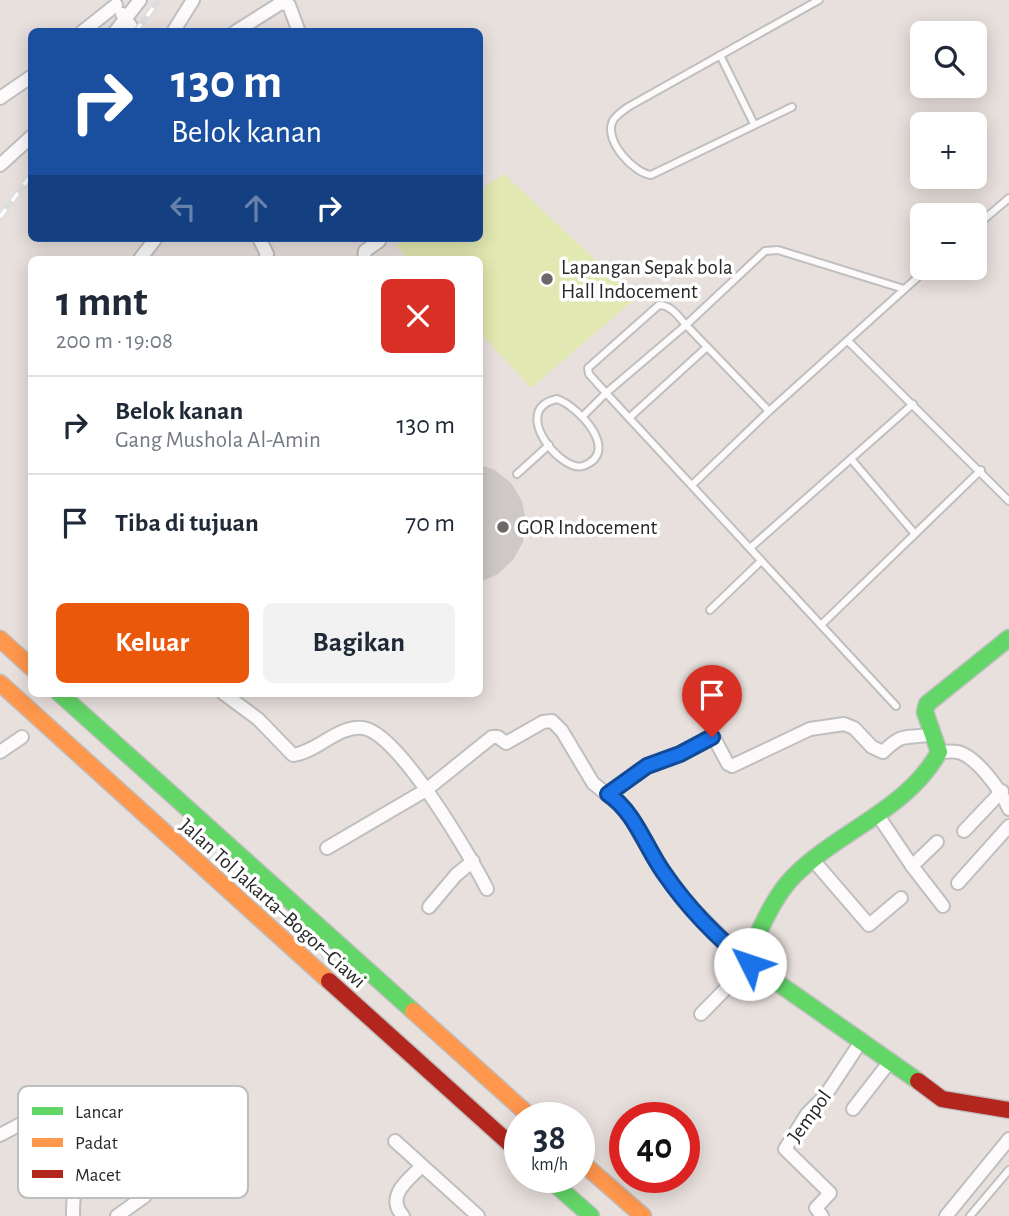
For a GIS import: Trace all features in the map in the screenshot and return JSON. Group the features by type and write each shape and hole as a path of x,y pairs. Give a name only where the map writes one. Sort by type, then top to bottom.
{"main road":[{"path":"1009,638 930,701 925,712 939,752 925,775 813,860 783,888 748,962 891,1060 942,1099 1009,1110"},
{"path":"0,639 28,664"},
{"name":"Jalan Tol Jakarta–Bogor–Ciawi","path":"0,683 504,1139"},
{"name":"Jalan Tol Jakarta–Bogor–Ciawi","path":"63,697 514,1102"},
{"path":"595,1174 643,1216"},
{"path":"565,1193 591,1216"}],"street":[{"path":"118,28 139,0"},
{"path":"176,28 193,0"},
{"path":"86,28 114,2 132,28"},
{"path":"240,28 270,4 281,3 289,5 298,28"},
{"path":"0,98 28,79"},
{"path":"0,165 28,140"},
{"path":"142,256 153,242"},
{"path":"364,256 365,251 378,242"},
{"path":"228,697 258,719 293,755 305,752 342,733 359,728 368,730 393,751 426,790 450,823 487,889"},
{"path":"327,848 426,790 492,737 506,743 550,721 562,731 593,783 626,810 656,861 688,904 748,962 701,1014"},
{"path":"608,794 647,766 680,754 709,737 714,738 728,764 732,766 810,729 844,724 854,727 872,747 883,752 895,740 908,735 932,734"},
{"path":"0,752 22,737"},
{"path":"939,752 965,755 1002,791 1009,808"},
{"path":"964,831 1002,791"},
{"path":"877,814 943,906"},
{"path":"958,883 1009,826"},
{"path":"912,866 937,842"},
{"path":"813,860 869,925 901,898"},
{"path":"429,907 456,875 473,861"},
{"name":"Jempol","path":"822,1216 816,1208 830,1193 785,1149 807,1114 825,1096 862,1040"},
{"path":"853,1109 891,1060"},
{"path":"0,1135 18,1125"},
{"path":"946,1216 1009,1139"},
{"path":"395,1141 478,1216"},
{"path":"403,1216 396,1206 397,1195 422,1166"},
{"path":"73,1216 75,1198"},
{"path":"117,1216 142,1198"}],"lane":[{"path":"792,107 651,175 638,172 617,146 611,125 628,107 819,0"},
{"path":"720,55 754,124"},
{"path":"987,217 1009,198"},
{"path":"583,416 765,251 778,250 904,289"},
{"path":"692,485 769,411 914,280"},
{"path":"769,411 668,307 659,305 588,368 589,374 606,393 896,706"},
{"path":"848,341 981,470 1009,501"},
{"path":"629,418 707,347"},
{"path":"557,399 569,403 583,416 599,442 590,462 581,466 568,465 549,445 536,417 544,404 557,399"},
{"path":"750,548 913,404"},
{"path":"517,474 549,445"},
{"path":"851,459 915,534"},
{"path":"821,625 981,470"},
{"path":"710,610 761,561"},
{"path":"970,1216 1009,1170"}],"green space":[{"name":"Lapangan Sepak bola Hall Indocement","path":"504,174 636,298 531,388 483,336 483,256 406,256 396,245 401,242 483,242 483,188"}],"building":[{"name":"GOR Indocement","path":"483,466 495,470 511,483 522,501 526,521 523,542 513,560 498,574 483,581"}],"railway":[{"path":"138,28 159,0"},
{"path":"0,217 28,179"}],"traffic: fast":[{"path":"918,1081 745,960 772,906 793,877 830,846 891,805 925,772 939,752 925,712 927,704 1009,638"},
{"path":"63,697 413,1011"},
{"path":"565,1193 591,1216"}],"traffic: slow":[{"path":"0,639 28,664"},
{"path":"0,683 329,981"},
{"path":"413,1011 514,1102"},
{"path":"595,1174 643,1216"}],"traffic: jam":[{"path":"329,981 504,1139"},
{"path":"918,1081 942,1099 1009,1110"}],"place":[{"name":"Lapangan Sepak bola Hall Indocement","path":"547,279"},
{"name":"GOR Indocement","path":"503,527"}],"route":[{"path":"712,737 680,754 647,766 608,794 626,810 656,861 688,904 750,964"}]}
